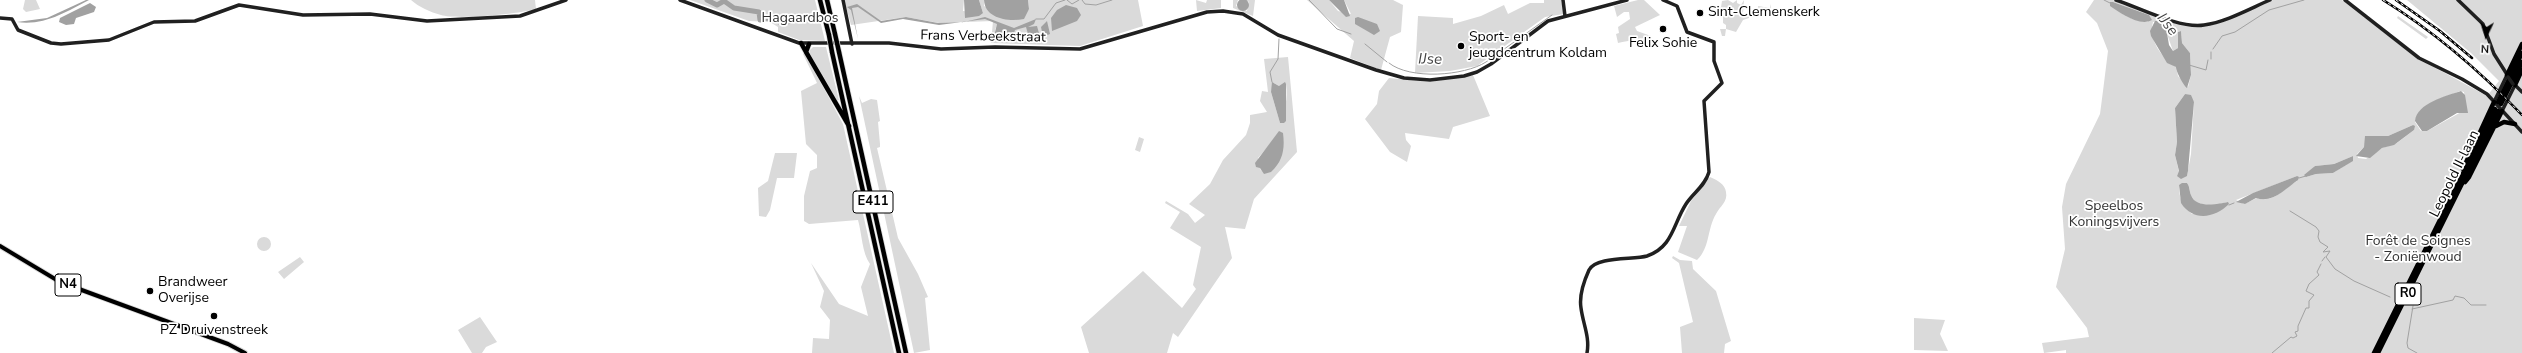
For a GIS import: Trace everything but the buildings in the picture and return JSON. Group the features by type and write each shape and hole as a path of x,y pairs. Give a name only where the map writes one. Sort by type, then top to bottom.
{"highway":[{"name":"E411","path":"820,0 850,127 899,353"},
{"name":"E411","path":"827,0 840,52 906,353"},
{"path":"801,43 844,121 850,127"},
{"path":"806,52 808,44"},
{"path":"2508,76 2522,44"},
{"path":"2462,178 2463,168 2498,103 2522,53"},
{"path":"2513,85 2514,77 2522,62"},
{"path":"2498,103 2513,85 2522,70"},
{"path":"2462,183 2469,178 2494,127 2498,110"},
{"name":"R0","path":"2462,178 2498,110"},
{"name":"Leopold II-laan","path":"2378,353 2498,110"},
{"path":"2494,127 2504,122 2515,124"},
{"name":"Leopold II-laan","path":"2374,353 2462,178"}],"main road":[{"path":"0,18 12,18 16,28 22,32 50,43 91,42 116,38 158,21 200,20 226,8 239,5 303,15 379,14 427,20 520,16 566,0"},
{"name":"Frans Verbeekstraat","path":"680,0 801,43 893,44 941,49 995,47 1080,50 1207,12 1223,11 1242,14 1281,36 1404,78 1430,80 1464,76 1491,64 1548,21 1626,0"},
{"path":"843,0 852,44"},
{"path":"1563,0 1565,16"},
{"path":"1587,353 1588,339 1580,298 1590,269 1596,264 1641,258 1658,251 1670,239 1686,204 1708,176 1710,168 1704,115 1705,99 1722,83 1714,61 1714,42 1686,31 1678,8 1663,0"},
{"path":"2116,0 2182,23 2199,26 2212,24 2270,0"},
{"path":"2345,0 2419,58 2462,79 2498,103"},
{"path":"2458,0 2483,24 2498,62 2513,85 2522,92"},
{"path":"2498,62 2505,66 2512,64"},
{"path":"2498,110 2498,95 2508,76"},
{"path":"2498,110 2513,85"},
{"path":"2489,96 2498,95"},
{"path":"2498,110 2522,132"},
{"name":"N4","path":"0,246 60,282 228,344 245,353"}],"green space":[{"path":"25,0 36,0 40,9 26,12 23,9"},
{"path":"411,0 535,0 536,9 488,16 460,17 441,15 429,11"},
{"name":"Hagaardbos","path":"690,0 815,0 825,41 799,40 778,32 778,27 770,22 749,21"},
{"path":"844,0 964,0 963,11 983,13 979,0 984,0 984,6 1015,20 1029,9 1028,0 1138,0 1143,26 1080,46 991,43 993,21 939,23 906,17 851,25","holes":["998,22 1012,39 998,40 995,30"]},
{"path":"1196,0 1206,3 1207,0 1221,0 1221,8 1197,11"},
{"path":"1233,0 1238,0 1236,6 1247,11 1249,2 1245,0 1255,0 1253,16 1233,8"},
{"path":"1307,0 1329,0 1338,11 1351,14 1344,0 1393,0 1403,5 1401,32 1390,37 1381,70 1350,58 1354,41"},
{"name":"Sport- en jeugdcentrum Koldam","path":"1544,0 1561,0 1564,14 1545,17 1477,66 1450,71 1415,73 1418,16 1453,18 1453,24 1481,16 1504,5 1508,14 1530,3 1544,3"},
{"path":"1644,0 1660,15 1635,27 1637,31 1651,36 1618,43 1616,34 1619,33 1618,27 1630,19 1629,12 1624,12 1617,17 1614,6"},
{"path":"1728,0 1733,3 1737,0 1737,3 1741,5 1744,0 1743,13 1749,14 1749,18 1743,20 1736,32 1726,29 1726,25 1723,23 1723,16 1729,14 1721,14 1717,8 1721,7 1722,1"},
{"name":"Forêt de Soignes - Zoniënwoud","path":"2094,0 2113,0 2174,22 2199,27 2213,25 2273,0 2342,0 2414,56 2487,96 2499,81 2471,53 2407,0 2522,0 2522,353 2066,353 2066,350 2044,353 2042,343 2089,337 2087,328 2056,287 2065,249 2062,207 2066,184 2100,114 2108,51 2097,23 2086,12","holes":["2113,2 2149,15 2148,22 2137,20 2119,11","2161,21 2176,29 2167,34 2173,51 2178,48 2178,32 2181,31 2182,43 2190,53 2191,75 2188,87 2178,76 2176,67 2166,59 2157,48 2154,42 2152,29 2153,22","2460,91 2464,92 2466,113 2463,111 2427,131 2421,131 2415,122 2417,115 2427,105","2185,94 2194,102 2191,154 2187,176 2177,176 2179,172 2175,155 2177,142 2175,108","2413,125 2414,130 2397,143 2382,148 2366,159 2358,158 2357,154 2364,147 2367,136 2388,136","2353,156 2352,161 2333,173 2316,174 2306,177 2315,166 2334,164","2297,176 2297,181 2274,197 2269,199 2257,198 2244,204 2236,200","2187,183 2191,195 2197,202 2207,205 2228,202 2192,214 2180,198 2179,185"]},
{"path":"1771,4 1771,14 1761,14 1767,12 1759,12 1758,6 1770,8"},
{"path":"2398,16 2428,37 2426,39 2397,18"},
{"path":"1720,29 1726,29 1725,36 1722,36"},
{"path":"813,47 826,47 839,100 837,101 810,55 809,51"},
{"path":"805,53 843,124 894,353 812,353 813,338 829,339 830,320 820,307 824,291 811,263 839,304 868,316 861,287 870,264 867,260 864,249 858,220 809,224 804,221 804,196 810,171 817,168 817,155 806,144 801,91 817,83 803,54"},
{"path":"1288,57 1297,152 1254,199 1245,229 1225,227 1232,258 1178,337 1173,333 1167,353 1089,353 1081,327 1143,271 1182,308 1196,289 1193,285 1201,247 1170,228 1180,212 1165,203 1166,201 1188,214 1195,223 1205,215 1189,204 1210,184 1223,160 1246,135 1250,123 1250,115 1267,112 1260,101 1262,91 1268,92 1264,59","holes":["1274,83 1279,86 1286,84 1286,104 1280,123 1271,92","1272,142 1261,171 1258,158"]},
{"path":"1473,75 1490,116 1453,127 1449,139 1405,133 1406,140 1411,146 1407,162 1390,152 1365,119 1377,104 1379,91 1389,78 1430,82"},
{"path":"859,96 862,103 871,99 877,100 880,121 878,122 880,147 877,148 898,238 918,274 928,297 925,298 930,350 914,353"},
{"path":"1139,137 1144,139 1140,152 1135,150"},
{"path":"775,153 797,153 794,178 777,178 770,210 766,217 759,216 758,188 768,181"},
{"path":"1710,177 1718,181 1724,187 1726,199 1713,220 1704,250 1697,260 1678,252 1687,226 1679,226 1691,201"},
{"path":"264,237 269,239 271,244 269,249 264,251 259,249 257,244 259,239"},
{"path":"1673,256 1680,260 1692,261 1693,269 1716,291 1731,341 1725,344 1724,353 1682,353 1680,327 1693,322 1679,263 1672,258"},
{"path":"300,257 304,262 284,279 278,272"},
{"path":"480,317 497,342 486,347 482,353 472,353 458,330"},
{"path":"1914,318 1945,320 1940,334 1948,351 1914,350"}],"water":[{"path":"1241,-1 1245,-1 1249,5 1245,11 1241,11 1237,7 1237,3"},
{"path":"89,0 46,20 27,23 17,22 47,18"},
{"path":"964,0 979,0 983,13 979,16 965,18"},
{"path":"984,0 1028,0 1029,9 1024,19 1012,20 999,18 989,11 985,6"},
{"path":"1329,0 1344,0 1350,16 1346,17"},
{"path":"2110,2 2149,15 2152,20 2142,22 2130,18 2110,6"},
{"path":"90,3 96,7 94,12 76,18 74,24 66,25 59,22 60,18"},
{"path":"857,4 881,21 906,17 938,23 961,22 939,25 903,19 881,23 858,7 852,8 858,39 851,10 847,7"},
{"path":"1066,5 1077,8 1081,15 1077,21 1052,31 1051,18 1057,10"},
{"path":"985,17 1014,28 1036,19 1034,24 1028,27 1037,26 1040,37 1028,34 1026,27 1015,30 1012,39 998,40 994,36 997,24 985,19 966,21"},
{"path":"1358,17 1377,24 1380,31 1374,35 1355,24 1355,18"},
{"path":"1047,21 1050,34 1043,37 1041,27"},
{"path":"2155,21 2161,21 2177,30 2167,33 2169,45 2173,51 2178,48 2178,32 2181,31 2182,43 2190,53 2191,75 2187,88 2180,79 2176,67 2167,63 2151,36 2150,31"},
{"path":"1272,82 1279,86 1285,82 1286,84 1286,121 1284,123 1280,123 1271,92"},
{"path":"2461,91 2465,95 2468,113 2457,113 2427,131 2422,131 2415,121 2421,109 2433,101"},
{"path":"2185,94 2191,95 2194,102 2188,171 2187,176 2181,179 2177,176 2179,171 2175,155 2177,142 2175,108"},
{"path":"2413,125 2415,126 2414,130 2394,145 2382,148 2370,158 2356,156 2364,147 2365,136 2388,136"},
{"path":"1279,131 1283,133 1284,144 1281,159 1271,172 1264,174 1260,168 1256,167 1255,163"},
{"path":"2353,156 2353,161 2333,173 2316,174 2306,177 2304,175 2315,166 2334,164"},
{"path":"2297,176 2299,177 2298,180 2274,197 2268,199 2256,198 2245,204 2236,202 2253,193"},
{"path":"2182,183 2187,183 2191,195 2197,202 2202,204 2219,204 2228,202 2229,204 2211,215 2204,216 2192,213 2181,203 2179,185"}],"waterway":[{"name":"IJse","path":"707,0 717,5 724,1 734,8 759,12 760,20 767,18 782,23 802,19"},
{"name":"IJse","path":"1036,19 1044,19 1056,3 1065,0"},
{"name":"IJse","path":"1067,0 1072,4 1079,0"},
{"name":"IJse","path":"1082,0 1085,4 1096,5 1112,0"},
{"name":"IJse","path":"1309,0 1337,29 1351,34"},
{"name":"IJse","path":"2104,0 2110,3"},
{"path":"2213,49 2222,36 2235,32 2269,10 2304,0"},
{"name":"IJse","path":"1389,63 1410,72 1423,74 1451,73 1476,67 1486,62 1552,15"},
{"path":"1272,82 1270,72 1278,59 1279,39"},
{"name":"IJse","path":"1365,44 1387,62"},
{"path":"2211,52 2211,59"},
{"path":"2189,65 2206,70 2208,60"},
{"name":"IJse","path":"2299,178 2306,176"},
{"name":"IJse","path":"2229,205 2234,203"},
{"path":"2290,211 2316,227 2319,231 2318,237 2320,242 2328,247 2323,252 2330,251 2326,257 2335,269 2354,281 2390,297"},
{"path":"2322,261 2325,257"},
{"path":"2272,353 2291,337 2293,338 2297,336 2295,332 2298,331 2298,326 2306,308 2309,308 2309,301 2314,295 2306,291 2309,284 2319,275 2317,272 2321,264"},
{"path":"2412,309 2453,300 2455,296 2464,298 2471,305 2486,305"},
{"path":"2413,306 2407,343 2408,348 2417,353"}],"railway":[{"path":"2383,0 2421,25 2456,53 2490,83 2522,115"},
{"path":"2396,0 2440,31 2472,58"}],"place":[{"name":"Sint-Clemenskerk","path":"1700,13"},
{"name":"Felix Sohie","path":"1663,29"},
{"name":"Sport- en jeugdcentrum Koldam","path":"1461,46"},
{"name":"Brandweer Overijse","path":"150,291"},
{"name":"PZ Druivenstreek","path":"214,316"}],"park label":[{"name":"Speelbos Koningsvijvers","path":"2114,216"}]}
